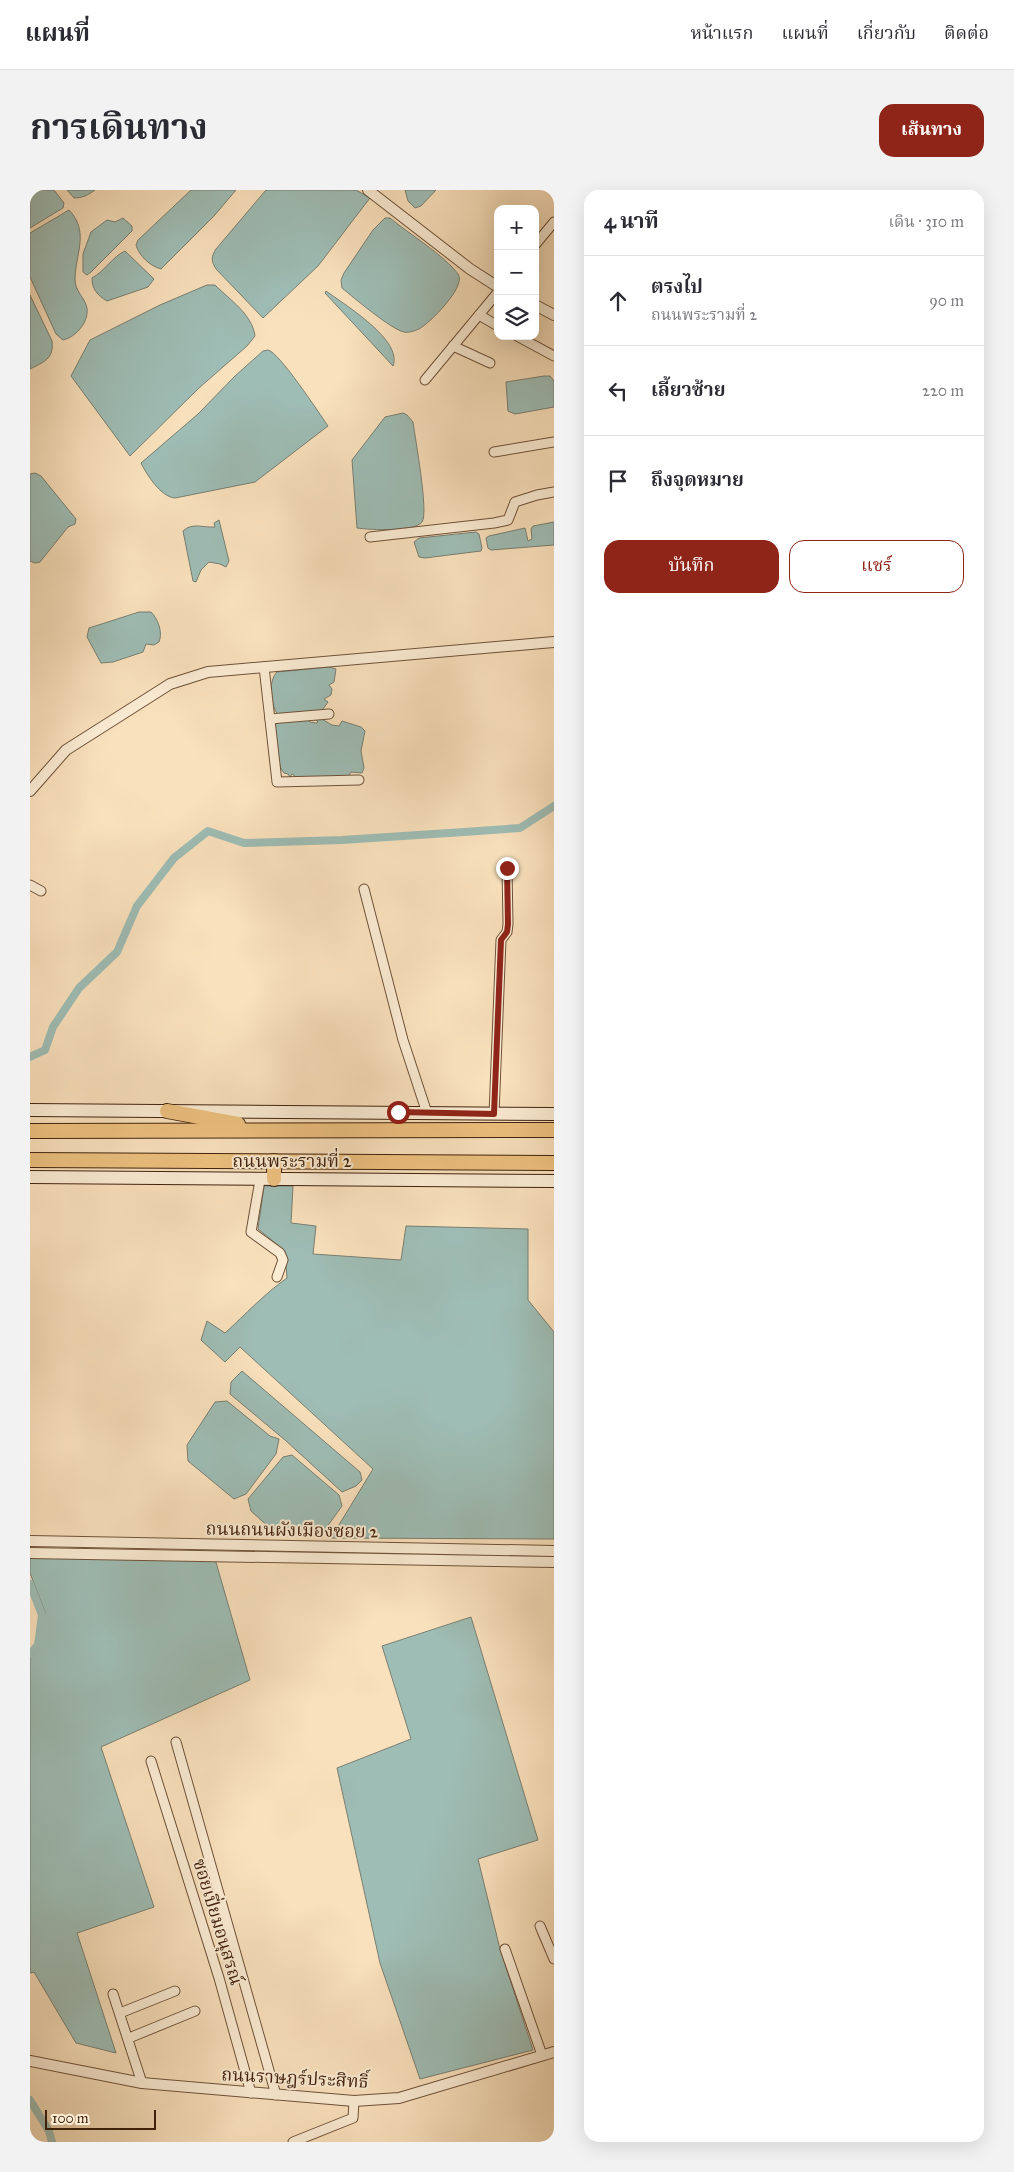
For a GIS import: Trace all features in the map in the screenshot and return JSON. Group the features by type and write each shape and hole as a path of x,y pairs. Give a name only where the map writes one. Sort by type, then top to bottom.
{"highway":[{"path":"168,1111 274,1130"},
{"name":"ถนนพระรามที่ 2","path":"30,1131 554,1130"},
{"name":"ถนนพระรามที่ 2","path":"30,1160 554,1163"},
{"path":"267,1180 274,1161"}],"main road":[{"path":"30,1110 554,1114"},
{"name":"ถนนพระรามที่ 2","path":"30,1177 554,1181"}],"street":[{"path":"368,190 470,269 494,284"},
{"path":"539,240 554,222"},
{"path":"426,380 496,295"},
{"path":"539,307 554,314"},
{"path":"479,315 494,324"},
{"path":"524,340 554,356"},
{"path":"453,346 490,364"},
{"path":"494,452 554,442"},
{"path":"370,537 508,520 516,502 536,495 554,492"},
{"path":"30,791 66,750 170,684 208,672 554,642"},
{"path":"264,667 277,782 359,780"},
{"path":"270,719 329,714"},
{"path":"494,1114 501,940 507,932 508,924 507,868"},
{"path":"30,885 41,891"},
{"path":"364,889 403,1040 427,1113"},
{"path":"267,1180 251,1232 280,1253 283,1260 277,1276"},
{"name":"ถนนถนนผังเมืองซอย 2","path":"35,1541 554,1551"},
{"name":"ถนนถนนผังเมืองซอย 2","path":"34,1553 554,1562"},
{"path":"176,1742 276,2095"},
{"name":"ซอยเปี่ยมอนุสรณ์","path":"151,1761 219,1978 251,2093"},
{"path":"540,1926 554,1959"},
{"path":"505,1949 542,2055"},
{"path":"120,2013 175,1991"},
{"path":"113,1994 129,2038 142,2084"},
{"path":"129,2038 195,2012"},
{"name":"ถนนราษฎร์ประสิทธิ์","path":"30,2061 142,2084 354,2100 399,2098 554,2052"},
{"path":"293,2142 353,2118 354,2100"}],"water":[{"path":"30,190 54,190 64,203 63,208 30,228"},
{"path":"67,190 95,190 85,196 74,198"},
{"path":"191,190 236,190 214,216 161,269 157,268 140,253 136,245 138,240"},
{"path":"266,190 356,190 370,198 318,266 263,318 216,269 212,259 216,249"},
{"path":"405,190 436,190 421,206 415,208 408,201"},
{"path":"69,210 79,227 80,244 75,284 86,304 87,313 81,328 73,336 63,340 56,334 30,277 30,233"},
{"path":"123,218 132,226 132,231 87,275 83,272 83,254 91,232 107,220 115,222"},
{"path":"385,218 390,218 436,252 458,274 457,287 446,304 419,329 411,332 404,332 391,326 342,288 341,280 344,273 373,230"},
{"path":"125,251 154,279 148,287 107,301 96,291 92,278"},
{"path":"207,285 215,285 240,308 250,321 255,336 247,346 199,388 130,456 71,376 90,340 160,305"},
{"path":"326,291 358,314 381,335 389,345 394,356 393,366 325,293"},
{"path":"30,295 52,341 52,347 50,356 47,359 30,369"},
{"path":"268,350 289,371 328,426 255,482 175,498 165,494 151,479 141,463 198,414 235,376 263,351"},
{"path":"550,376 554,381 554,407 515,414 508,411 506,382"},
{"path":"403,413 413,422 423,491 424,516 422,522 401,529 357,528 352,460 385,417"},
{"path":"35,473 41,476 76,519 75,524 68,527 40,562 35,563 30,561 30,474"},
{"path":"219,520 229,561 226,567 209,562 201,570 196,582 193,581 183,531 194,526 215,527 214,523"},
{"path":"554,522 554,545 491,550 488,548 486,538 489,536 525,528 528,541 532,539 531,529 533,526"},
{"path":"476,532 479,534 481,551 425,558 419,557 414,542 419,538"},
{"path":"139,612 151,612 156,618 160,630 159,642 154,645 146,644 143,652 113,662 101,663 87,637 89,628"},
{"path":"329,667 336,669 334,682 329,685 332,689 331,695 324,699 328,702 321,712 278,715 273,705 271,693 272,681 277,672"},
{"path":"306,718 310,722 316,723 318,722 315,719 320,718 332,725 339,726 342,721 361,727 365,731 361,751 364,768 362,773 351,772 348,777 296,777 292,774 290,777 284,773 280,767 273,727 283,720"},
{"path":"264,1186 293,1186 291,1223 316,1226 313,1254 401,1260 406,1226 528,1229 528,1300 554,1332 554,1539 331,1538 373,1469 240,1347 225,1362 201,1340 207,1321 225,1333 263,1297 287,1278 285,1251 258,1229"},
{"path":"242,1371 360,1472 362,1480 356,1486 342,1492 285,1440 230,1394 231,1382"},
{"path":"227,1401 270,1436 279,1439 276,1454 246,1494 234,1499 188,1461 187,1445 215,1402"},
{"path":"292,1455 339,1495 342,1506 324,1531 271,1529 251,1511 248,1499 283,1457"},
{"path":"30,1558 215,1559 250,1680 101,1747 154,1907 77,1933 116,2053 76,2043 34,1972 30,1973 30,1659 40,1648 45,1612 30,1573"},
{"path":"471,1617 538,1840 478,1859 500,1949 533,2050 420,2079 380,1963 337,1768 411,1739 382,1646"}],"waterway":[{"path":"30,1057 45,1050 53,1027 79,988 117,952 137,906 174,858 208,831 244,843 342,840 520,828 554,806"},
{"path":"30,1584 42,1615 38,1645 30,1654"},
{"path":"30,2100 49,2131 52,2142"}],"route":[{"path":"398,1112 494,1114 501,940 507,932 508,924 507,868"}]}
